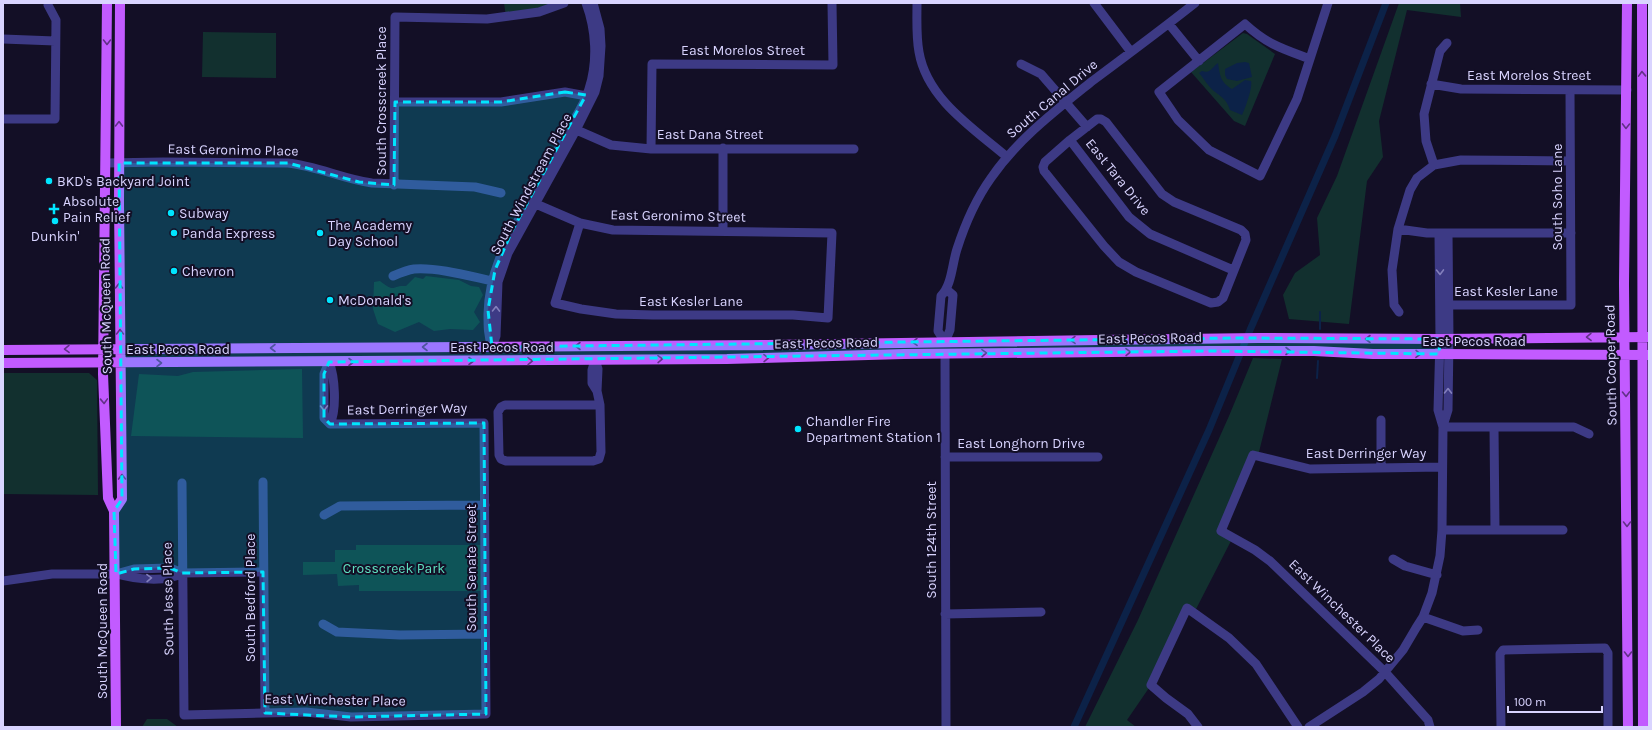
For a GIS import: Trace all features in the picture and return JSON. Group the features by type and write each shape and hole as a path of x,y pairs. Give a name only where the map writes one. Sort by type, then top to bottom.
{"main road":[{"name":"South McQueen Road","path":"107,3 106,210 103,363 108,498 114,511 116,574 116,727"},
{"name":"South McQueen Road","path":"114,511 122,499 119,255 120,3"},
{"name":"South Cooper Road","path":"1627,3 1625,355 1628,727"},
{"path":"1642,3 1646,89 1646,355 1643,727"},
{"path":"106,210 112,225 113,252 119,255"},
{"name":"East Pecos Road","path":"3,350 104,348 727,345 1238,338 1444,339 1646,337"},
{"path":"945,342 945,354"},
{"path":"727,345 727,359"},
{"path":"595,346 595,360"},
{"path":"491,361 492,347"},
{"path":"297,348 298,362"},
{"name":"East Pecos Road","path":"3,363 727,359 945,354 1232,351 1646,355"}],"street":[{"name":"South Crosscreek Place","path":"394,185 395,17 487,19 539,12 564,3"},
{"name":"South Windstream Place","path":"586,3 594,30 595,46 590,96"},
{"name":"South Windstream Place","path":"492,347 488,332 495,281 532,202 573,129 599,76 601,46 600,28 593,3"},
{"name":"East Morelos Street","path":"652,148 652,64 833,65 832,3"},
{"path":"917,3 919,52 929,79 938,95 950,109 1007,157"},
{"path":"1094,3 1132,52"},
{"name":"South Canal Drive","path":"945,342 950,330 953,295 947,290 957,250 969,217 990,179 1007,157 1031,131 1066,102 1195,3"},
{"path":"1310,59 1273,45 1259,37 1245,24 1159,92 1178,120 1208,150 1260,176 1297,99 1310,59 1328,3"},
{"path":"3,119 55,119 56,20 48,5"},
{"path":"1169,24 1199,61"},
{"path":"3,39 55,41"},
{"path":"1434,166 1426,141 1424,114 1440,52 1447,43"},
{"path":"1020,64 1041,74 1087,128"},
{"name":"East Morelos Street","path":"1431,84 1461,90 1627,90"},
{"name":"South Soho Lane","path":"1570,90 1571,305"},
{"path":"395,102 501,102 565,92 590,96"},
{"path":"1097,119 1101,119 1106,122 1162,194 1174,202 1242,230 1245,234 1246,240 1223,298 1218,302 1211,303 1136,272 1119,262 1104,246 1044,170 1043,167 1045,162 1070,140 1087,128 1097,119"},
{"name":"East Dana Street","path":"573,129 611,146 652,148 854,148"},
{"name":"East Tara Drive","path":"1070,140 1129,217 1140,227 1150,234 1233,270"},
{"path":"723,148 723,231"},
{"path":"1399,312 1394,304 1392,270 1398,229 1410,190 1417,178 1434,166 1461,160 1570,161"},
{"name":"East Geronimo Place","path":"106,163 288,163 307,166 359,182 394,185 475,187 501,193"},
{"name":"East Geronimo Street","path":"532,202 580,223 613,230 832,233 828,318"},
{"name":"East Kesler Lane","path":"580,223 555,302 616,314 793,315 828,318"},
{"path":"1398,229 1427,233 1571,233"},
{"path":"1309,727 1364,692 1385,672 1403,650 1423,616 1437,575 1442,530 1442,427 1438,410 1444,339 1443,233"},
{"path":"393,276 406,270 420,269 437,270 495,281"},
{"name":"East Kesler Lane","path":"1444,305 1571,305"},
{"name":"South 124th Street","path":"945,354 946,727"},
{"path":"595,360 592,370 592,384 597,391 600,405 601,452 599,459 593,461 506,462 501,459 499,455 498,419 498,412 501,407 505,405 600,405"},
{"name":"East Derringer Way","path":"329,362 334,376 334,417 330,424 484,423"},
{"path":"1381,420 1381,468"},
{"name":"South Senate Street","path":"484,423 486,714"},
{"path":"1442,427 1574,427 1589,434"},
{"path":"1494,427 1495,530"},
{"name":"East Derringer Way","path":"1221,531 1253,455 1310,469 1442,467"},
{"name":"East Longhorn Drive","path":"945,457 1098,457"},
{"name":"South Bedford Place","path":"263,482 265,713"},
{"name":"South Jesse Place","path":"182,483 184,715"},
{"path":"324,515 340,506 485,505"},
{"path":"1442,530 1563,530"},
{"name":"East Winchester Place","path":"1221,531 1270,561 1385,672 1428,720 1430,727"},
{"path":"1393,559 1405,566 1437,575"},
{"path":"3,580 52,574 116,574 134,569 156,568 170,568 182,573 263,572"},
{"path":"1198,727 1188,714 1151,685 1187,608 1229,638 1256,664 1298,727"},
{"path":"945,614 1041,612"},
{"path":"1423,616 1463,631 1478,630"},
{"path":"324,624 337,632 400,635 485,634"},
{"path":"1501,727 1500,654 1503,650 1605,648 1608,653 1608,727"},
{"name":"East Winchester Place","path":"184,715 306,712 352,717 486,714"}],"highlighted area":[{"path":"565,92 586,95 512,231 495,270 488,310 492,347 1238,338 1440,339 1439,354 1208,351 329,362 324,374 324,418 330,424 484,423 486,714 351,717 265,713 263,572 182,573 170,568 134,569 116,574 114,511 122,499 119,163 288,163 359,182 394,185 395,102 501,102"}],"green space":[{"path":"504,3 564,3 506,17"},
{"path":"1399,3 1460,3 1461,17 1407,10 1379,121 1383,157 1367,181 1349,324 1289,319 1283,295 1295,273 1320,255 1317,218 1337,176"},
{"path":"203,32 276,33 276,78 202,77"},
{"path":"1243,33 1247,34 1275,54 1245,126 1234,121 1191,72"},
{"path":"426,276 459,280 471,286 479,287 483,295 474,312 480,322 473,330 450,329 434,331 419,322 395,332 378,324 373,309 374,282 380,281 393,288 406,286 415,277 423,279"},
{"path":"1253,358 1282,359 1258,456 1254,455 1221,531 1233,537 1194,613 1187,608 1151,685 1127,720 1136,727 1085,727 1138,620 1229,416"},
{"path":"302,369 303,438 131,436 139,374 178,376 193,372"},
{"path":"3,373 89,373 97,380 98,495 3,494"},
{"name":"Crosscreek Park","path":"356,545 484,545 484,591 359,591 359,585 338,586 337,574 303,575 303,562 335,562 335,550 356,550"},
{"path":"147,719 167,719 178,727 142,727"}],"water":[{"path":"1218,63 1220,75 1223,81 1232,89 1245,80 1251,81 1250,93 1242,115 1230,110 1226,101 1212,89 1199,73 1202,71 1209,71"},
{"path":"1237,63 1249,63 1252,77 1237,81 1227,79 1225,69"}],"waterway":[{"path":"1074,727 1209,430 1250,330 1335,136 1386,3"},
{"path":"1320,312 1320,329"},
{"path":"1317,378 1318,361"}],"place":[{"name":"BKD's Backyard Joint","path":"49,181"},
{"name":"Absolute Pain Relief","path":"54,209"},
{"name":"Subway","path":"171,213"},
{"name":"Dunkin'","path":"55,221"},
{"name":"Panda Express","path":"174,233"},
{"name":"The Academy Day School","path":"320,233"},
{"name":"Chevron","path":"174,271"},
{"name":"McDonald's","path":"330,300"},
{"name":"Chandler Fire Department Station 1","path":"798,429"}]}
